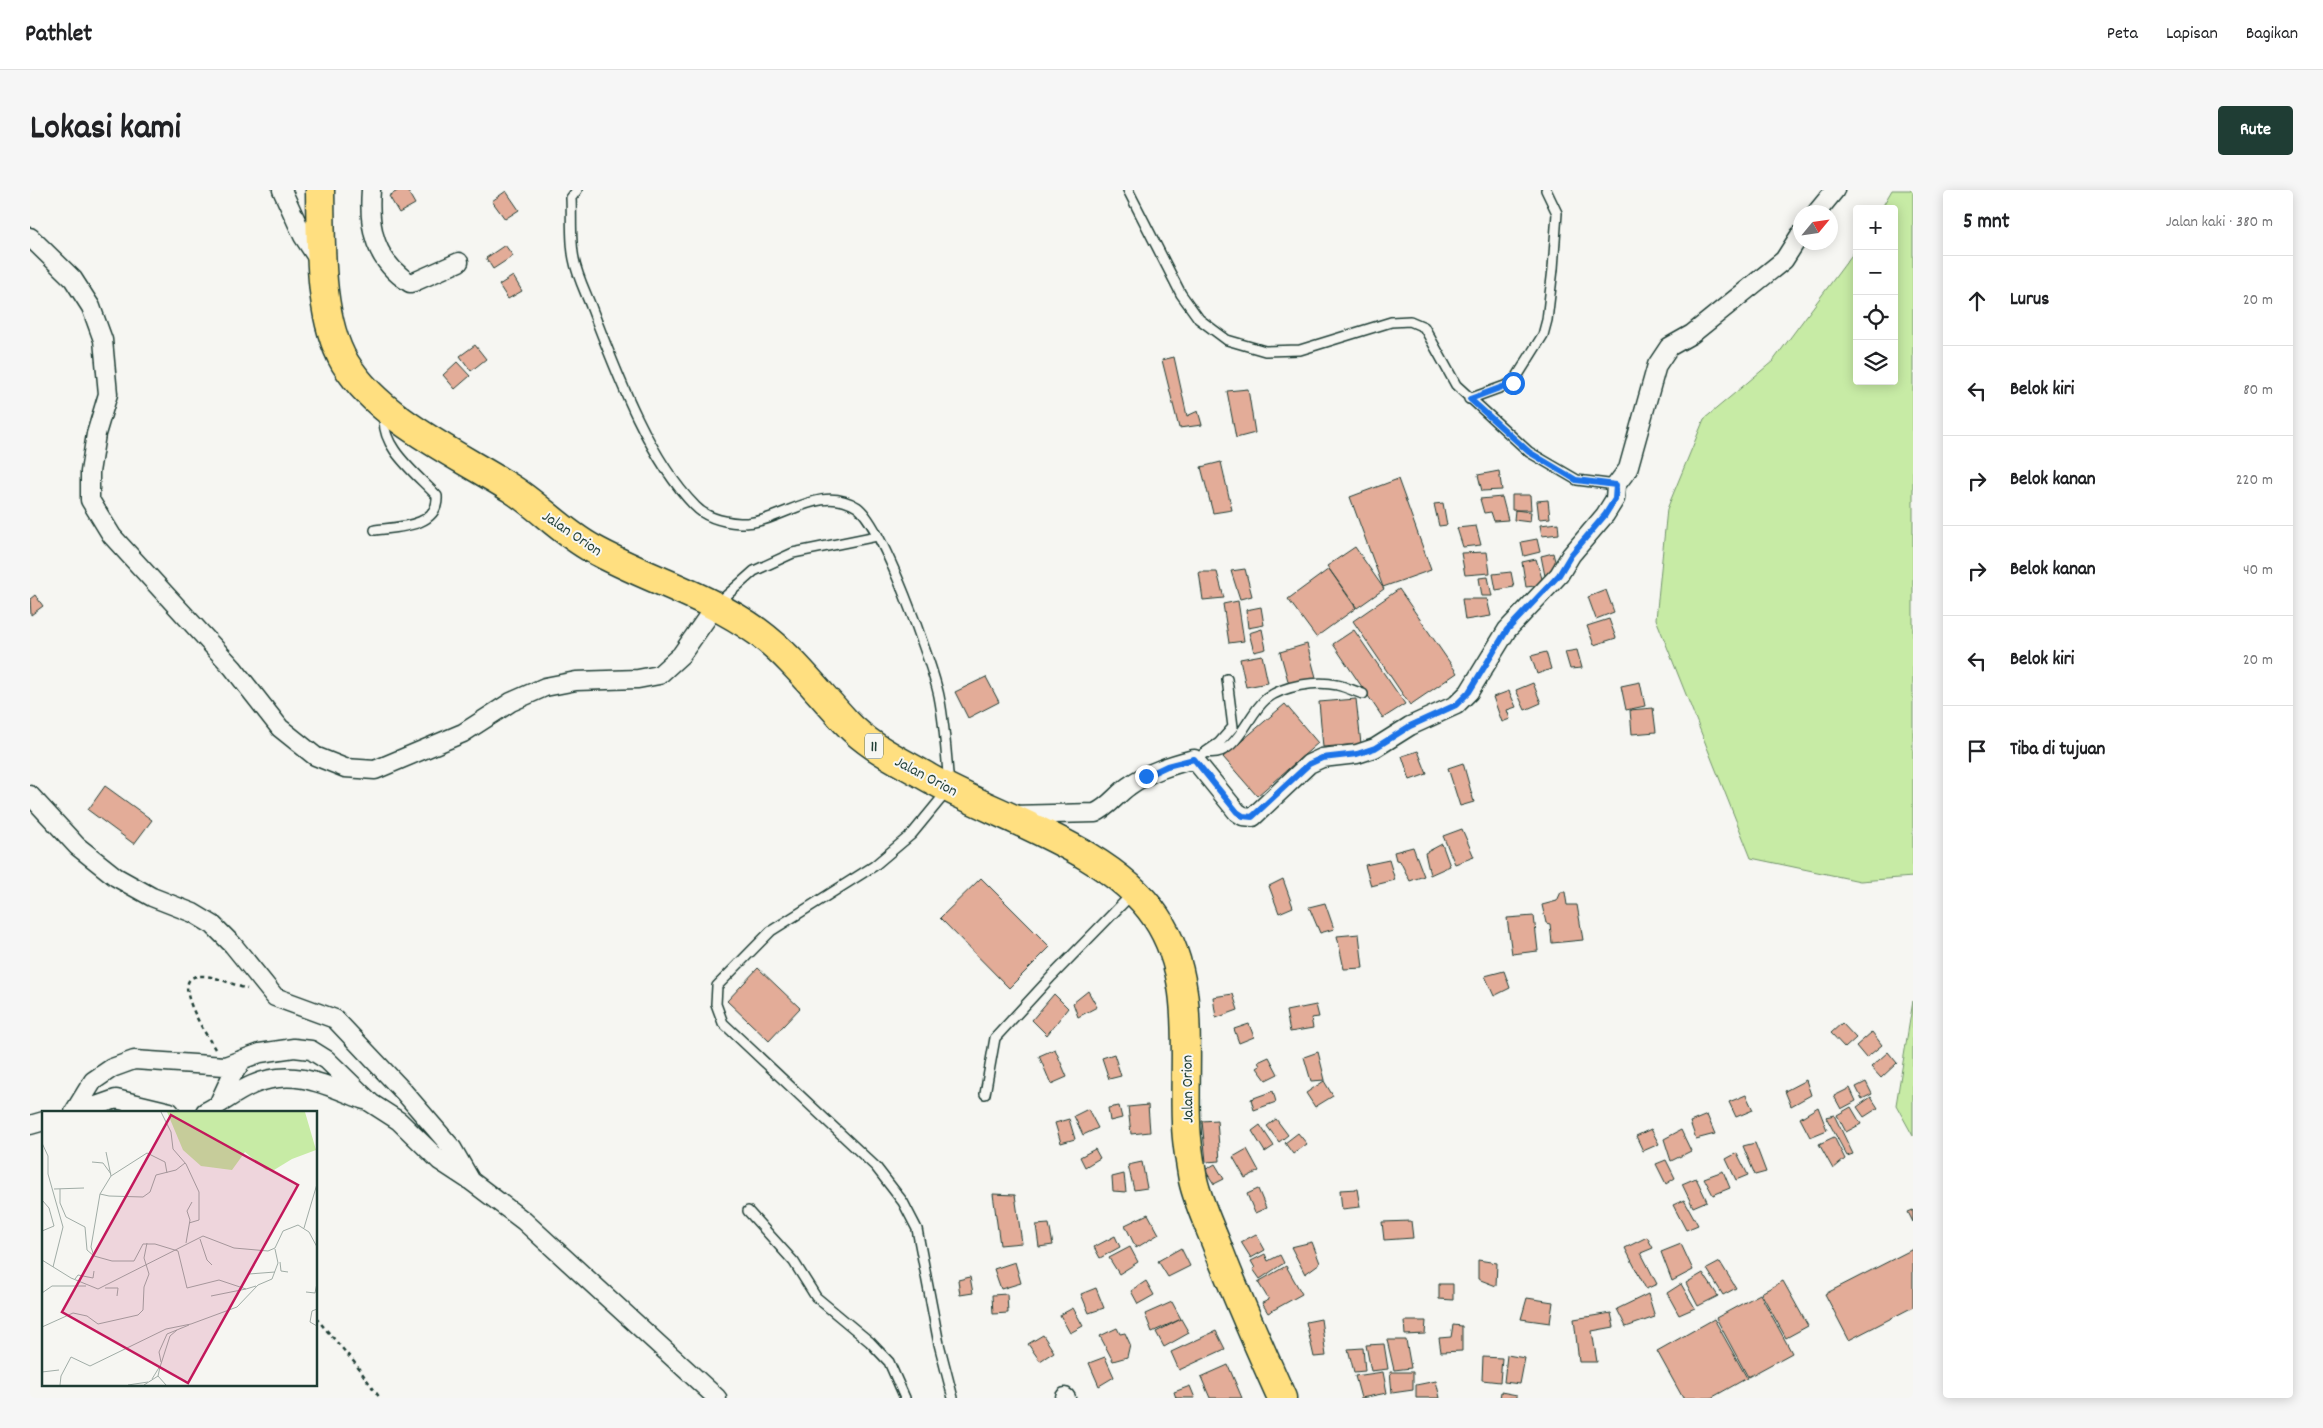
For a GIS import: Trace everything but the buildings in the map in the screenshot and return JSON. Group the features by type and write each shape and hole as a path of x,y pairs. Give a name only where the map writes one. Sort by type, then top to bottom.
{"highway":[{"name":"Jalan Orion","path":"320,190 322,265 327,307 334,336 345,363 386,409 514,491 592,549 716,605 759,632 787,656 819,689 847,723 870,744 948,789 1010,815 1084,856 1112,874 1134,892 1156,917 1179,970 1185,1003 1186,1125 1195,1187 1228,1277 1282,1398"}],"street":[{"path":"282,190 303,236 322,265"},
{"path":"371,190 369,216 373,238 394,271 410,283 458,262"},
{"path":"1823,205 1835,190"},
{"path":"30,237 73,279 91,307 103,340 108,394 96,434 90,472 90,500 112,536 233,668 280,728 315,756 345,768 375,770 463,733 511,702 544,687 576,681 638,679 659,675 681,655 716,605"},
{"path":"1010,815 1095,813 1104,810 1128,787 1146,776 1167,766 1200,756 1237,812 1243,816 1252,817 1309,764 1322,758 1357,754 1375,748 1410,726 1456,705 1469,692 1507,630 1559,575 1571,555 1605,515 1615,499 1616,485 1628,470 1658,366 1669,347 1692,334 1784,260 1793,246"},
{"path":"30,795 77,846 116,877 152,897 193,913 213,925 233,945 275,996 295,1006 335,1019 403,1091 452,1148 472,1181"},
{"path":"75,1111 94,1081 112,1068 134,1060 225,1066 260,1053 294,1048 311,1050 327,1060 371,1103"},
{"path":"211,1108 244,1059"},
{"path":"211,1108 252,1085 297,1076 321,1082 371,1103 400,1121 440,1161 472,1181 524,1221 717,1398"},
{"path":"82,1111 116,1098 166,1111"}],"lane":[{"path":"577,190 571,194 574,260 607,348 644,429 675,482 697,508 718,520 742,523 768,520 802,504 828,499 857,507 869,519 906,596 938,695 948,789 912,834 874,866 771,931 717,986 716,1004 723,1023 876,1167 902,1202 917,1229 939,1344 953,1398"},
{"path":"1128,190 1181,294 1199,320 1227,340 1266,351 1300,350 1391,322 1410,322 1424,327 1456,385 1529,452 1576,480 1616,485"},
{"path":"1470,399 1513,383 1543,335 1547,320 1553,269 1557,213 1546,190"},
{"path":"375,530 407,526 424,521 433,513 438,503 438,496 391,443 383,422 386,409"},
{"path":"716,605 754,571 793,553 877,536"},
{"path":"1200,756 1220,743 1233,727 1227,679"},
{"path":"1200,756 1224,751 1234,742 1255,712 1275,694 1315,684 1336,684 1363,694"},
{"path":"985,1094 995,1038 1134,892"},
{"path":"748,1211 788,1255 816,1297 870,1342 889,1362 905,1398"}],"path":[{"path":"225,1066 196,1016 186,992 187,984 191,979 201,975 275,996"},
{"path":"318,1320 354,1362 380,1398"}],"green space":[{"path":"1892,190 1913,190 1913,877 1860,881 1751,858 1656,619 1667,509 1704,419 1773,361 1853,253 1853,385 1898,385 1898,205 1883,205"},
{"path":"1913,1001 1913,1136 1896,1105"}],"route":[{"path":"1146,776 1167,766 1194,759 1237,812 1243,816 1252,817 1259,813 1309,764 1322,758 1357,754 1375,748 1410,726 1456,705 1469,692 1507,630 1559,575 1571,555 1605,515 1615,499 1616,485 1576,480 1529,452 1470,399 1513,383"}]}
